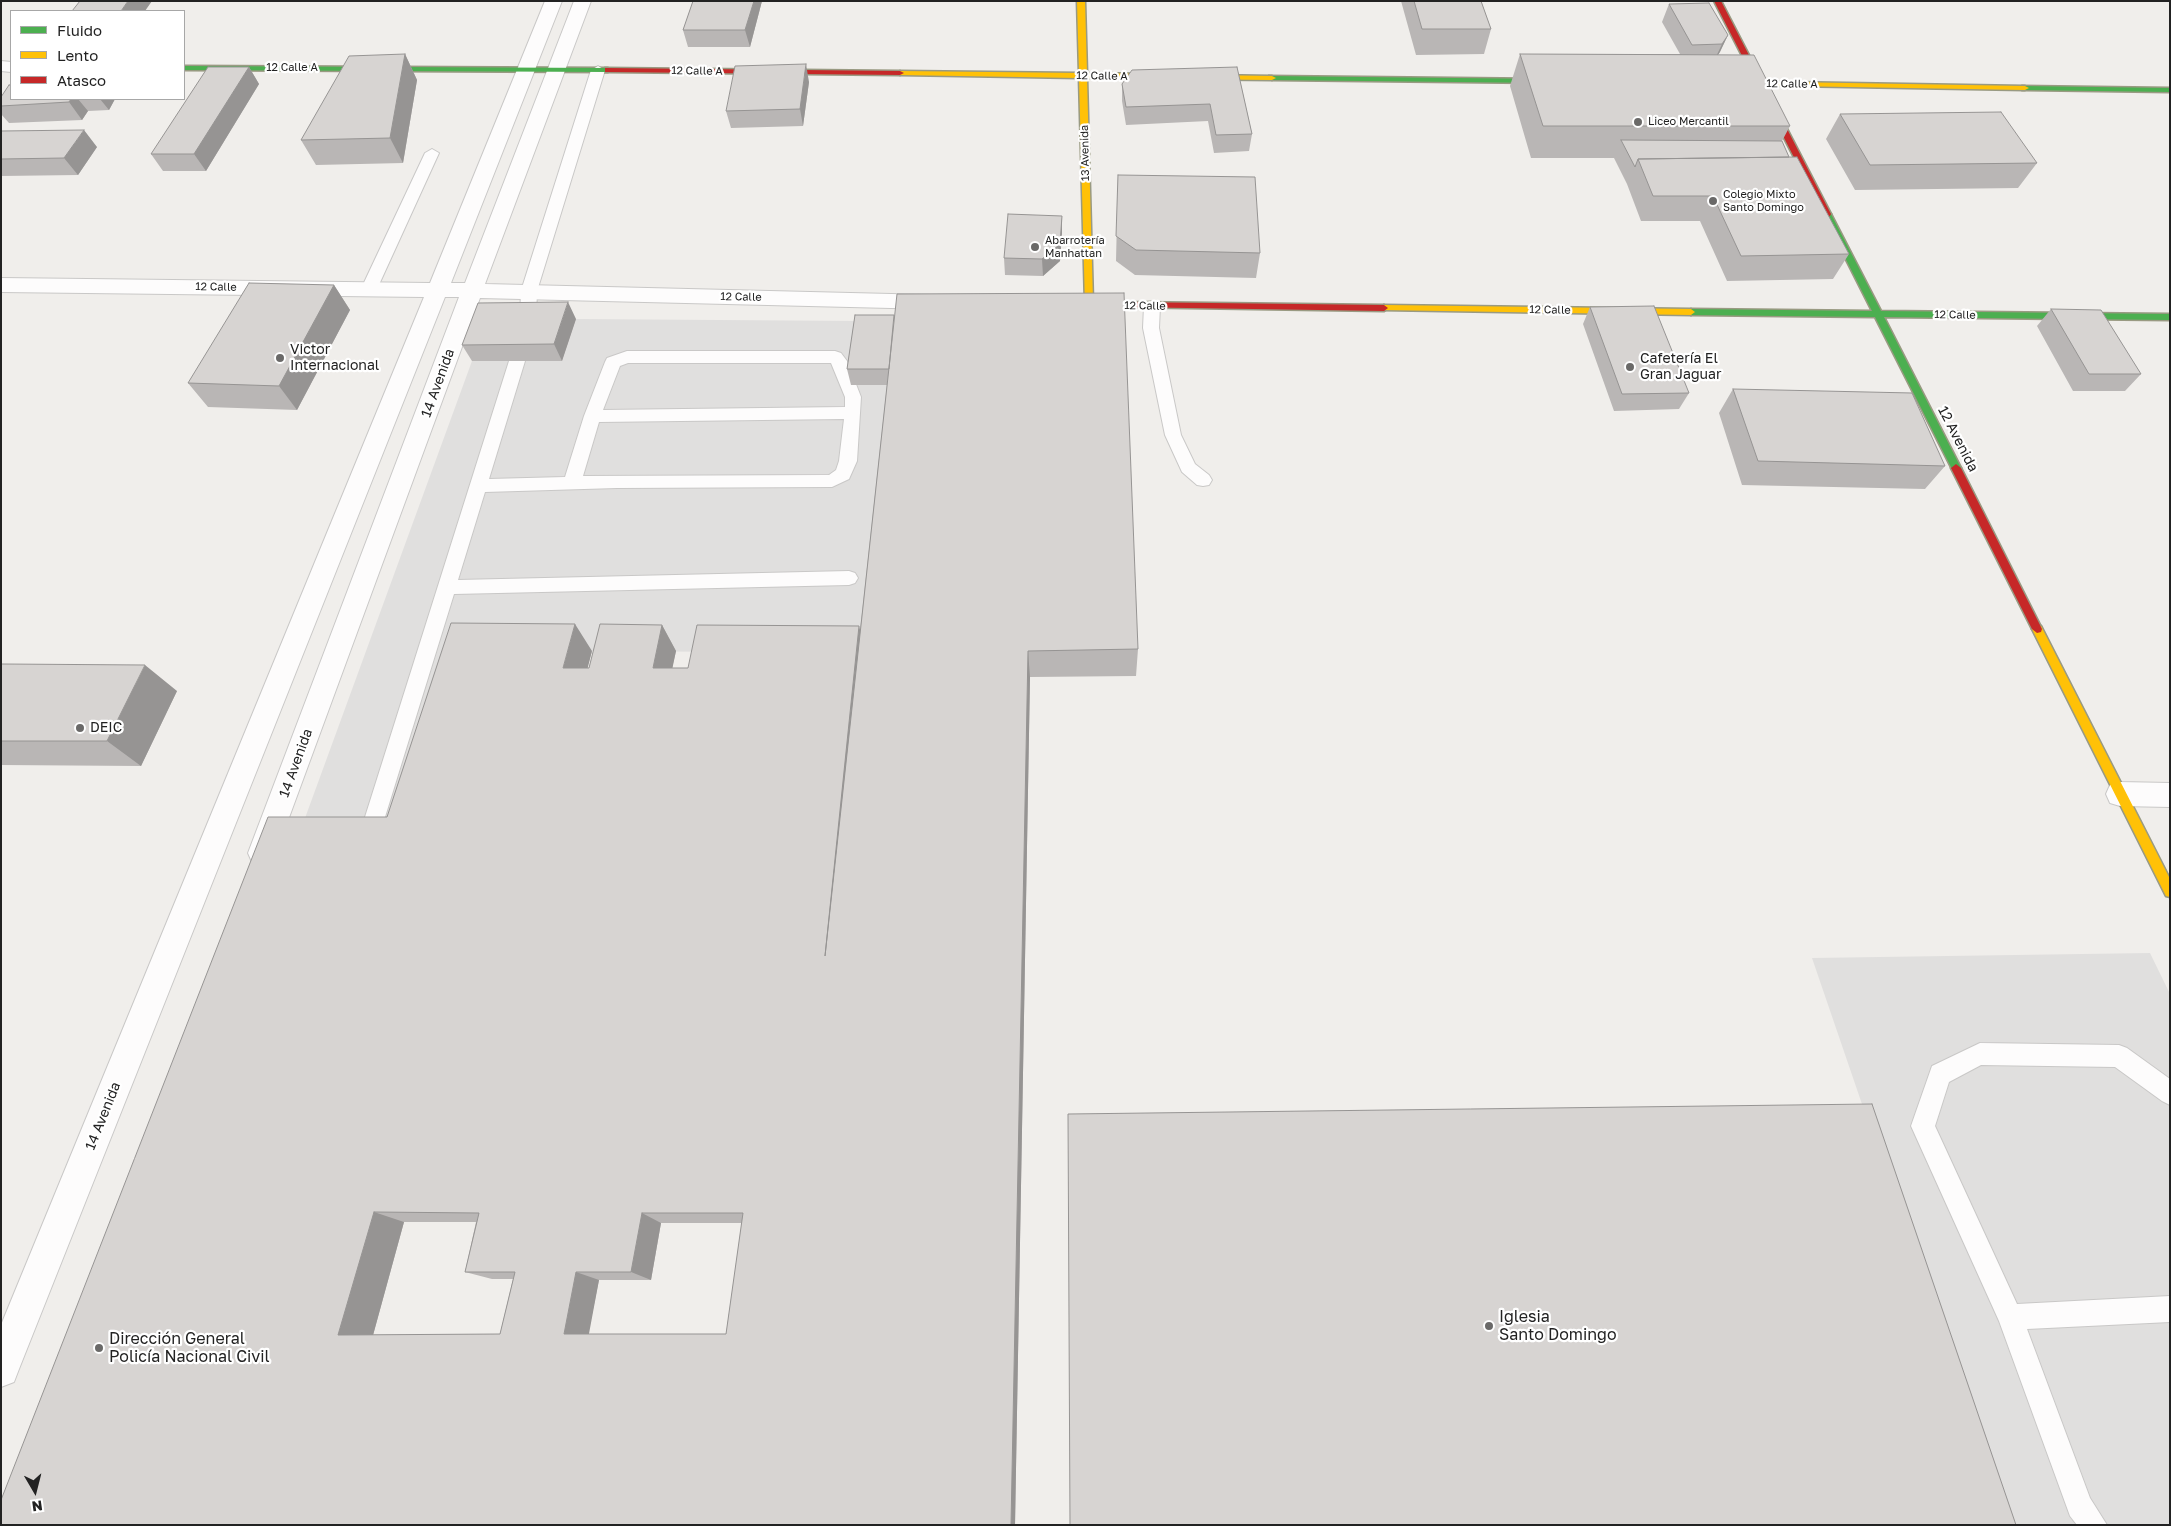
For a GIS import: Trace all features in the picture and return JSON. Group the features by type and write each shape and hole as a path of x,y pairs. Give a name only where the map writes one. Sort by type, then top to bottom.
{"street":[{"name":"14 Avenida","path":"1,1369 554,1"},
{"name":"14 Avenida","path":"253,878 472,290 583,1"},
{"name":"13 Avenida","path":"1081,1 1083,75 1081,305"},
{"name":"12 Avenida","path":"1717,1 1878,314 2170,892"},
{"name":"12 Calle A","path":"185,68 557,69 1556,81"},
{"name":"12 Calle A","path":"1723,83 2170,90"},
{"name":"12 Calle","path":"1,285 472,290 948,302"},
{"name":"12 Calle","path":"1081,305 2170,318"},
{"path":"2120,794 2170,795"}],"lane":[{"path":"528,318 529,292 598,70"},
{"path":"369,289 432,153"},
{"path":"1152,306 1151,328 1173,435 1188,468 1203,480"},
{"path":"478,486 572,483 832,481 843,474 848,461 853,397 839,361 835,357 627,357 613,362 592,416 572,483"},
{"path":"375,816 517,361"},
{"path":"592,416 853,413"},
{"path":"446,587 849,578"},
{"path":"2093,1525 2080,1506 2010,1317 1923,1126 1940,1074 1980,1054 2118,1056 2170,1093"},
{"path":"2010,1317 2170,1309"}],"shaded area":[{"path":"576,319 861,321 896,385 866,653 472,650 412,839 297,840 472,361 562,361"},
{"path":"2150,953 2170,994 2170,1525 2006,1525 1812,958"}],"building":[{"path":"80,1 128,1 122,10 73,10"},
{"path":"693,1 754,1 745,30 683,30"},
{"path":"1414,1 1481,1 1491,29 1422,29"},
{"path":"1709,3 1728,35 1722,44 1692,45 1669,4"},
{"path":"405,54 390,138 301,140 349,56"},
{"path":"1520,54 1754,55 1790,126 1543,126"},
{"path":"806,64 800,109 726,111 735,66"},
{"path":"208,67 249,67 194,154 151,154"},
{"path":"1237,67 1252,134 1216,135 1210,104 1126,107 1122,84 1132,70"},
{"path":"10,85 10,100 70,100 69,102 1,106 1,97"},
{"path":"2001,112 2037,163 1870,165 1840,114"},
{"path":"84,130 64,158 1,159 1,131"},
{"path":"1621,140 1782,141 1789,157 1638,159 1635,167"},
{"path":"1797,157 1849,254 1741,256 1713,196 1653,196 1638,159"},
{"path":"1118,175 1255,177 1260,253 1136,250 1116,236"},
{"path":"1008,214 1062,216 1060,244 1042,259 1004,258"},
{"path":"249,283 334,285 279,386 188,383"},
{"path":"1124,293 1138,649 1028,651 1011,1525 1,1525 1,1500 268,817 387,817 451,623 575,624 563,668 589,668 600,624 662,625 653,668 688,668 697,625 859,626 825,956 897,294","holes":["374,1212 479,1213 465,1272 515,1272 500,1334 338,1335","642,1213 743,1213 726,1334 564,1334 576,1272 631,1272"]},
{"path":"568,302 554,344 462,345 478,303"},
{"name":"Cafetería El Gran Jaguar","path":"1654,306 1689,393 1622,394 1590,307"},
{"path":"2051,309 2101,310 2141,374 2089,374"},
{"path":"855,315 894,315 889,369 847,369"},
{"path":"1733,389 1912,393 1945,466 1758,461"},
{"path":"1,664 145,665 107,741 1,741"},
{"name":"Iglesia Santo Domingo","path":"1872,1104 2016,1525 1070,1525 1068,1114"}],"traffic: fast":[{"path":"185,68 608,70"},
{"path":"1272,78 1548,81"},
{"path":"2025,88 2170,90"},
{"path":"1827,214 1956,468"},
{"path":"1691,312 2170,317"}],"traffic: slow":[{"path":"1081,1 1089,305 1125,305"},
{"path":"900,73 1272,78"},
{"path":"1731,83 2025,88"},
{"path":"1384,308 1691,312"},
{"path":"2037,629 2170,892"}],"traffic: jam":[{"path":"1717,1 1827,214"},
{"path":"608,70 900,73"},
{"path":"1125,305 1384,308"},
{"path":"1956,468 2037,629"}],"place":[{"name":"Liceo Mercantil","path":"1638,122"},
{"name":"Colegio Mixto Santo Domingo","path":"1713,201"},
{"name":"Abarrotería Manhattan","path":"1035,247"},
{"name":"Victor Internacional","path":"280,358"},
{"name":"Cafetería El Gran Jaguar","path":"1630,367"},
{"name":"DEIC","path":"80,728"},
{"name":"Iglesia Santo Domingo","path":"1489,1326"},
{"name":"Dirección General Policía Nacional Civil","path":"99,1348"}]}
